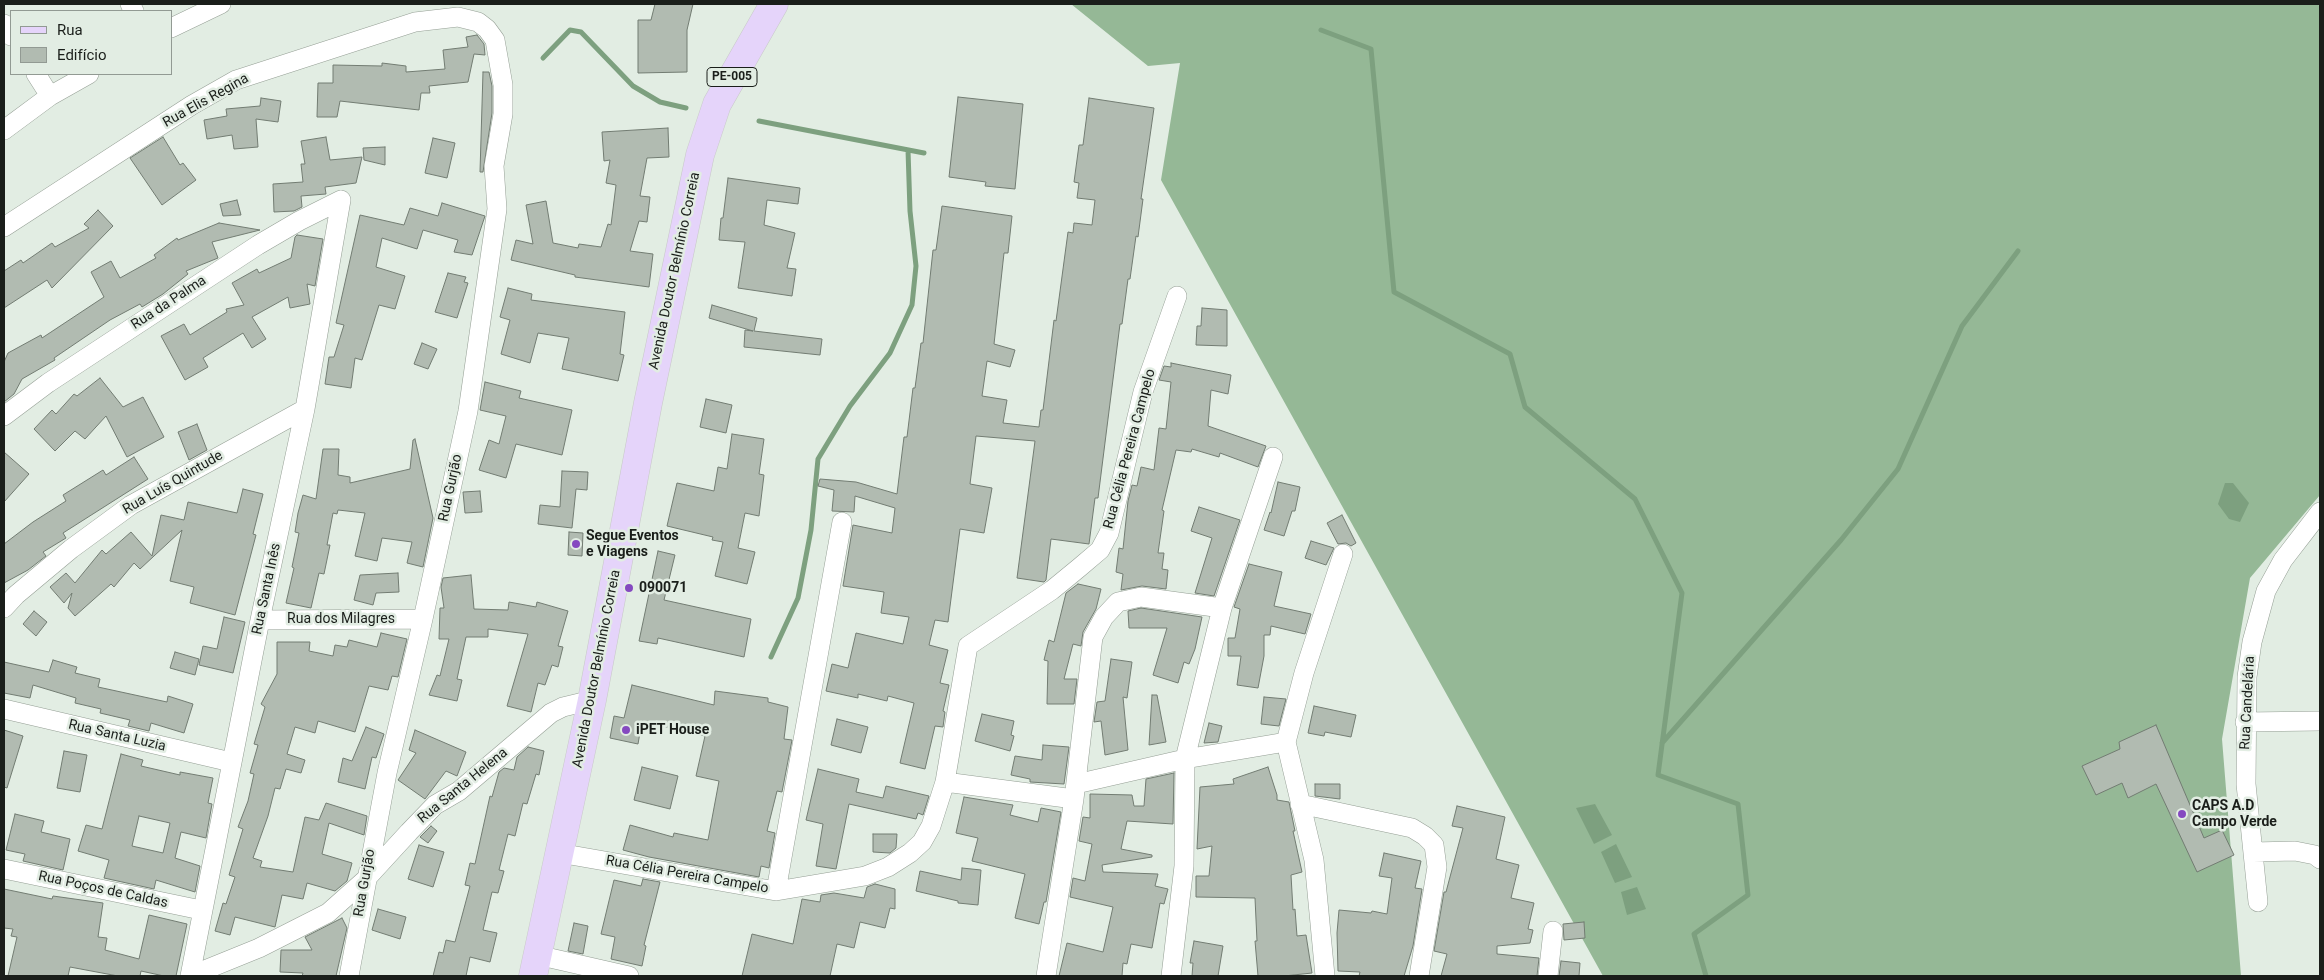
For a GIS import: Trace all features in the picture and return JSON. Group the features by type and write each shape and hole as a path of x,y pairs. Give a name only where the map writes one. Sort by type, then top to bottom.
{"main road":[{"name":"Avenida Doutor Belmínio Correia","path":"535,966 592,700 650,393 700,155 717,104 774,4"}],"street":[{"path":"172,28 221,4"},
{"path":"415,22 434,4"},
{"name":"Rua Elis Regina","path":"4,227 192,105 236,80 415,22 458,17"},
{"name":"Rua Gurjão","path":"349,976 387,773 423,619 468,411 497,209 494,166 503,114 502,69 495,40 487,29 478,22 458,17"},
{"path":"37,75 50,96"},
{"path":"4,130 50,96 87,75"},
{"name":"Rua Santa Inês","path":"190,976 201,910 231,762 305,409 341,200"},
{"name":"Rua da Palma","path":"4,416 48,383 242,256 299,221 341,200"},
{"name":"Rua Célia Pereira Campelo","path":"559,853 776,891 865,876 888,867 922,842 930,826 945,782 968,646 1052,590 1100,550 1108,533 1143,392 1176,296"},
{"name":"Rua Luís Quintude","path":"4,608 16,595 71,549 131,505 305,409"},
{"path":"1171,976 1184,866 1185,759 1222,608 1273,457"},
{"name":"Rua Candelária","path":"2258,902 2246,784 2245,722 2247,677 2252,642 2266,591 2283,560 2320,512"},
{"path":"776,891 842,522"},
{"path":"1325,976 1314,860 1286,742 1304,673 1343,554"},
{"path":"1046,976 1075,791 1093,637 1104,617 1118,602 1141,597 1222,608"},
{"name":"Rua dos Milagres","path":"260,620 423,619"},
{"name":"Rua Santa Helena","path":"190,976 259,948 328,913 366,880 435,806 459,791 552,713 563,707 592,700"},
{"name":"Rua Santa Luzia","path":"4,709 231,762"},
{"path":"2245,722 2320,722"},
{"path":"945,782 1075,791 1185,759 1286,742"},
{"path":"1300,804 1412,828 1425,836 1434,845 1437,867 1419,976"},
{"path":"2253,852 2295,851 2315,855 2320,859"},
{"name":"Rua Poços de Caldas","path":"4,869 201,910"},
{"path":"1548,976 1554,931"},
{"path":"535,966 629,976"}],"shaded area":[{"path":"1071,4 2317,4 2320,6 2320,495 2250,578 2222,739 2241,976 1603,976 1161,180 1180,63 1148,66"},
{"path":"2225,483 2233,483 2249,503 2240,522 2229,519 2218,504"},
{"path":"1595,804 1612,835 1594,844 1576,808"},
{"path":"1616,844 1632,877 1615,883 1601,852"},
{"path":"1637,887 1646,909 1627,915 1621,892"}],"building":[{"path":"655,4 693,4 687,30 687,72 638,73 638,20 651,20"},
{"path":"477,35 484,44 485,55 474,54 468,82 429,86 430,93 421,93 419,110 340,101 337,117 317,117 318,83 333,83 333,65 382,66 382,63 406,66 406,72 445,69 443,50 468,47 466,37"},
{"path":"483,72 489,72 492,86 492,113 483,172 480,172"},
{"path":"958,97 1023,104 1015,189 985,186 986,182 949,177"},
{"path":"261,98 281,101 278,122 256,119 258,147 234,149 232,135 207,139 204,120 227,116 226,109 260,106"},
{"path":"1089,98 1154,108 1141,199 1143,199 1138,237 1136,236 1122,324 1120,324 1098,498 1095,498 1089,544 1051,539 1046,580 1044,582 1017,578 1035,441 976,436 970,484 992,488 984,533 960,529 948,622 935,620 929,645 948,650 940,683 949,685 943,711 945,712 943,727 935,726 925,769 900,763 914,703 888,696 887,701 858,694 858,698 826,691 832,664 848,668 856,633 903,644 909,617 881,613 884,592 843,586 853,525 892,533 895,508 855,496 854,512 832,511 834,490 818,486 820,479 856,482 897,494 904,437 907,437 913,388 915,388 921,343 923,343 933,250 936,250 942,206 1012,216 1008,253 1004,253 994,344 1015,350 1010,367 987,361 982,396 1007,400 1003,423 1039,427 1068,232 1073,233 1074,223 1092,225 1095,200 1077,198 1079,183 1074,182 1079,145 1083,145"},
{"path":"668,128 669,157 647,158 640,196 650,197 647,222 639,221 630,251 653,254 649,287 575,277 575,275 511,260 516,240 533,244 526,205 546,201 553,243 578,248 579,244 601,247 608,224 611,225 616,185 606,183 610,160 604,161 602,132"},
{"path":"163,137 180,165 183,163 196,180 162,205 130,158"},
{"path":"326,137 330,160 362,157 356,183 325,187 326,194 301,196 302,207 294,211 274,212 273,184 303,182 301,164 305,164 301,141"},
{"path":"433,138 455,143 447,178 425,173"},
{"path":"385,147 385,165 364,160 363,148"},
{"path":"728,178 800,188 798,204 767,200 764,225 795,233 787,268 796,269 792,296 738,288 745,242 719,240"},
{"path":"237,200 241,215 223,216 220,204"},
{"path":"442,203 485,216 472,255 454,252 458,240 423,230 417,249 382,238 376,267 405,276 395,309 379,305 362,360 355,358 351,388 325,384 329,357 334,357 344,325 336,323 360,215 404,225 410,208 438,216"},
{"path":"98,210 113,226 52,288 47,280 4,308 4,271 21,260 23,263 52,243 55,247 89,228 84,224"},
{"path":"219,223 260,230 212,242 218,258 186,271 188,274 163,294 142,307 140,304 110,320 54,358 55,360 22,379 14,394 4,402 4,362 8,353 41,335 42,338 104,297 91,272 111,261 120,278 156,258 154,255 177,238 178,240"},
{"path":"297,235 323,239 315,286 307,284 310,304 290,308 288,297 252,317 266,339 252,348 243,333 203,358 208,367 185,380 161,336 184,324 190,335 227,312 226,309 244,305 232,283 257,269 259,273 291,258"},
{"path":"448,273 466,277 464,282 468,283 457,318 435,312"},
{"path":"508,288 532,294 531,300 625,312 620,354 624,355 618,381 562,369 569,338 538,333 530,363 501,354 510,320 500,317"},
{"path":"712,305 757,318 754,331 822,339 820,355 744,347 745,330 753,331 709,318"},
{"path":"1202,308 1227,310 1227,346 1196,345 1197,326 1201,326"},
{"path":"422,343 437,349 428,369 414,364"},
{"path":"1171,363 1231,375 1228,394 1211,390 1208,426 1266,446 1258,467 1220,453 1219,457 1192,449 1191,452 1176,450 1162,510 1164,511 1158,553 1164,553 1162,569 1168,570 1166,589 1142,586 1121,590 1123,574 1116,572 1119,548 1123,549 1128,501 1132,485 1137,486 1141,467 1154,470 1159,428 1166,429 1171,382 1159,380 1164,366 1171,367"},
{"path":"100,378 123,407 143,397 164,437 127,457 106,416 85,439 75,431 55,451 34,429 52,410 56,414 74,394 77,396"},
{"path":"485,382 521,391 519,398 572,410 562,455 516,444 506,478 479,470 489,440 499,444 506,416 480,410"},
{"path":"706,399 732,405 726,433 700,427"},
{"path":"197,424 207,450 189,460 178,432"},
{"path":"732,434 764,439 759,474 764,475 759,516 745,513 738,548 755,552 747,584 715,576 723,542 712,540 713,537 667,526 677,483 714,491 718,467 727,469"},
{"path":"415,439 433,518 423,567 407,563 412,542 382,538 377,561 355,556 365,513 338,510 337,514 333,513 327,545 330,545 324,574 319,573 311,608 286,603 299,533 295,532 298,513 303,495 316,499 323,449 339,449 338,475 350,477 350,483 410,469 413,440"},
{"path":"4,452 29,474 4,502"},
{"path":"134,457 148,479 63,533 66,538 43,552 46,556 28,570 4,583 4,544 33,522 66,501 63,495 103,470 106,475"},
{"path":"562,471 588,472 587,490 576,489 572,528 538,524 540,505 560,507"},
{"path":"1278,482 1300,487 1295,511 1292,511 1284,536 1264,530 1271,513"},
{"path":"243,489 263,494 253,534 256,535 235,615 190,603 194,587 170,581 182,530 140,569 134,563 114,587 111,584 75,616 68,608 72,593 64,603 50,587 66,573 75,583 102,550 106,554 131,532 152,556 161,515 184,520 188,502 237,513"},
{"path":"480,491 482,512 465,513 463,492"},
{"path":"1199,507 1240,520 1214,596 1195,593 1212,538 1191,531"},
{"path":"1342,515 1356,543 1351,546 1346,543 1338,544 1327,523"},
{"name":"Segue Eventos e Viagens","path":"569,532 583,533 582,556 568,555"},
{"path":"1311,541 1334,548 1326,565 1305,558"},
{"path":"658,551 675,555 664,600 751,619 744,657 658,638 657,644 639,641"},
{"path":"1249,564 1282,572 1274,606 1311,614 1305,634 1271,626 1270,635 1264,635 1264,656 1258,688 1237,685 1241,656 1228,656 1228,638 1235,638 1240,609 1234,607"},
{"path":"398,573 399,592 376,593 373,605 354,600 360,575"},
{"path":"471,575 474,609 508,610 509,602 536,607 537,602 568,611 558,646 563,647 558,667 552,665 545,685 538,683 531,712 507,706 528,634 488,629 488,637 466,637 457,679 462,680 457,701 429,695 437,675 440,676 449,639 439,639 440,608 444,608 441,587 443,578"},
{"path":"1078,584 1101,589 1096,609 1083,632 1081,646 1073,644 1064,679 1077,679 1074,704 1047,704 1048,661 1044,660 1049,640 1054,642 1066,593"},
{"path":"1141,608 1202,617 1195,649 1189,664 1184,662 1178,683 1153,675 1167,628 1129,628 1128,611"},
{"path":"34,611 47,622 36,636 23,624"},
{"path":"224,617 245,622 233,673 199,665 203,646 217,649"},
{"path":"381,633 407,639 398,677 392,676 388,690 369,686 355,732 318,721 315,733 295,727 287,754 305,760 301,773 286,769 280,789 275,788 268,816 253,858 262,861 260,867 293,872 305,817 319,820 326,803 367,816 364,835 329,823 322,854 352,863 347,881 335,891 307,883 303,899 282,895 275,927 235,917 230,935 215,931 223,903 226,904 235,877 229,875 243,829 238,827 248,801 254,774 250,773 258,745 254,744 265,707 261,704 277,674 277,642 310,642 309,651 333,656 335,645 347,647 349,640 377,647"},
{"path":"175,652 199,659 195,675 170,668"},
{"path":"1111,659 1132,662 1127,698 1123,697 1128,750 1105,755 1101,721 1094,722 1097,702 1105,701"},
{"path":"53,660 77,667 75,673 100,679 98,687 167,702 168,696 193,704 184,733 151,723 149,731 128,726 130,720 100,713 101,709 75,703 76,698 33,685 30,698 4,693 4,662 49,672"},
{"path":"632,685 714,705 715,691 768,698 768,702 788,707 784,739 792,740 782,792 777,791 767,831 775,833 769,868 761,866 759,877 649,857 623,850 630,825 673,837 674,833 708,840 719,781 696,776 705,736 642,721 638,744 610,738 614,716 624,718"},
{"path":"1152,695 1157,695 1166,742 1149,745"},
{"path":"1264,697 1286,699 1279,726 1261,724"},
{"path":"1314,706 1356,715 1351,737 1325,732 1324,736 1308,733"},
{"path":"982,714 1014,721 1011,735 1014,736 1010,751 975,741"},
{"path":"837,719 868,727 861,753 831,745"},
{"path":"1209,723 1222,726 1218,742 1204,743"},
{"name":"CAPS A.D Campo Verde","path":"2156,725 2204,838 2222,830 2234,855 2197,872 2156,784 2128,798 2122,783 2096,795 2082,766 2120,749 2119,742"},
{"path":"366,727 384,734 376,758 372,757 365,789 338,782 343,758 352,761"},
{"path":"4,730 23,736 7,788 4,787"},
{"path":"415,730 466,752 457,776 446,771 425,799 398,780 416,753 409,750"},
{"path":"1043,745 1069,747 1064,784 1030,782 1030,779 1011,775 1015,756 1042,760"},
{"path":"528,747 544,751 539,775 536,774 527,804 523,803 515,836 508,834 499,870 504,871 498,893 492,892 483,930 497,933 490,962 470,957 466,976 433,976 439,952 443,953 446,940 455,942 470,886 465,885 470,863 475,864 490,796 492,797 499,772 504,768 514,770 517,757"},
{"path":"64,751 87,755 80,792 57,788"},
{"path":"121,754 143,760 141,766 180,775 180,772 213,778 208,803 212,804 206,838 181,832 175,858 200,866 195,892 156,880 154,889 104,878 109,860 78,851 86,825 102,829","holes":["139,816 170,823 163,853 132,846"]},
{"path":"642,767 678,776 670,809 634,800"},
{"path":"1268,767 1277,800 1289,802 1302,872 1291,875 1293,910 1295,909 1297,936 1306,935 1312,973 1258,976 1255,941 1257,941 1255,898 1196,897 1196,876 1209,876 1212,846 1197,849 1200,787 1234,784 1233,779"},
{"path":"818,769 859,779 856,792 883,798 886,786 929,796 923,815 918,813 916,819 849,804 836,869 816,866 823,824 806,820"},
{"path":"1174,773 1173,824 1127,821 1121,849 1152,855 1152,857 1102,865 1103,872 1158,874 1155,886 1168,889 1164,904 1160,903 1152,948 1131,944 1127,964 1123,963 1122,976 1059,976 1067,943 1103,952 1113,907 1070,897 1073,878 1085,881 1092,844 1079,841 1083,817 1090,818 1090,794 1132,795 1134,806 1144,806 1146,779"},
{"path":"1315,784 1340,784 1340,799 1315,796"},
{"path":"964,797 1013,805 1010,815 1038,822 1041,808 1061,812 1046,902 1044,902 1039,924 1015,918 1025,874 972,861 978,838 956,833"},
{"path":"1457,806 1505,817 1496,859 1519,865 1511,898 1534,903 1528,929 1533,930 1530,943 1497,946 1497,954 1539,958 1537,976 1441,976 1447,954 1434,951 1444,892 1446,892 1463,828 1452,826"},
{"path":"15,814 44,821 41,832 70,839 63,870 23,861 25,854 6,850"},
{"path":"431,826 437,831 428,843 420,837"},
{"path":"873,834 897,834 896,848 890,853 873,852"},
{"path":"419,845 444,852 433,887 408,879"},
{"path":"1384,853 1421,861 1415,888 1422,889 1413,946 1404,976 1359,976 1360,972 1338,971 1337,933 1339,910 1371,913 1372,911 1387,914 1392,878 1379,876"},
{"path":"962,868 981,870 978,905 958,903 958,901 916,891 920,871 961,880"},
{"path":"643,879 660,882 644,945 646,946 642,966 611,959 615,937 601,934 614,880 641,886"},
{"path":"875,884 895,889 895,909 890,908 885,928 860,922 854,948 837,944 830,976 742,976 752,934 793,944 802,899 820,902 821,895 834,893 864,898 867,887"},
{"path":"4,889 52,899 53,896 103,903 98,937 107,938 105,950 139,959 149,915 187,924 176,976 164,976 141,971 140,976 118,976 70,967 68,976 8,976 17,937 11,936 13,929 4,928"},
{"path":"378,909 406,917 400,939 372,930"},
{"path":"342,918 347,928 336,976 302,976 303,973 280,972 281,950 312,950 305,937"},
{"path":"1584,922 1585,938 1564,940 1563,924"},
{"path":"574,923 588,926 583,954 568,951"},
{"path":"1194,941 1223,946 1218,976 1192,976 1193,963 1190,963"},
{"path":"1561,961 1580,963 1579,976 1559,976"}],"waterway":[{"path":"543,58 570,30 581,32 633,86 660,102 686,108"},
{"path":"1321,30 1371,49 1394,292 1510,354 1525,407 1635,499 1682,593 1658,775 1738,804 1748,895 1694,934 1706,976"},
{"path":"759,121 924,153"},
{"path":"771,657 798,598 811,530 818,459 850,406 890,353 912,305 916,266 910,211 908,150"},
{"path":"1662,743 1841,540 1898,469 1962,326 2018,251"}],"place":[{"name":"Segue Eventos e Viagens","path":"576,544"},
{"name":"090071","path":"629,588"},
{"name":"iPET House","path":"626,730"},
{"name":"CAPS A.D Campo Verde","path":"2182,814"}]}
